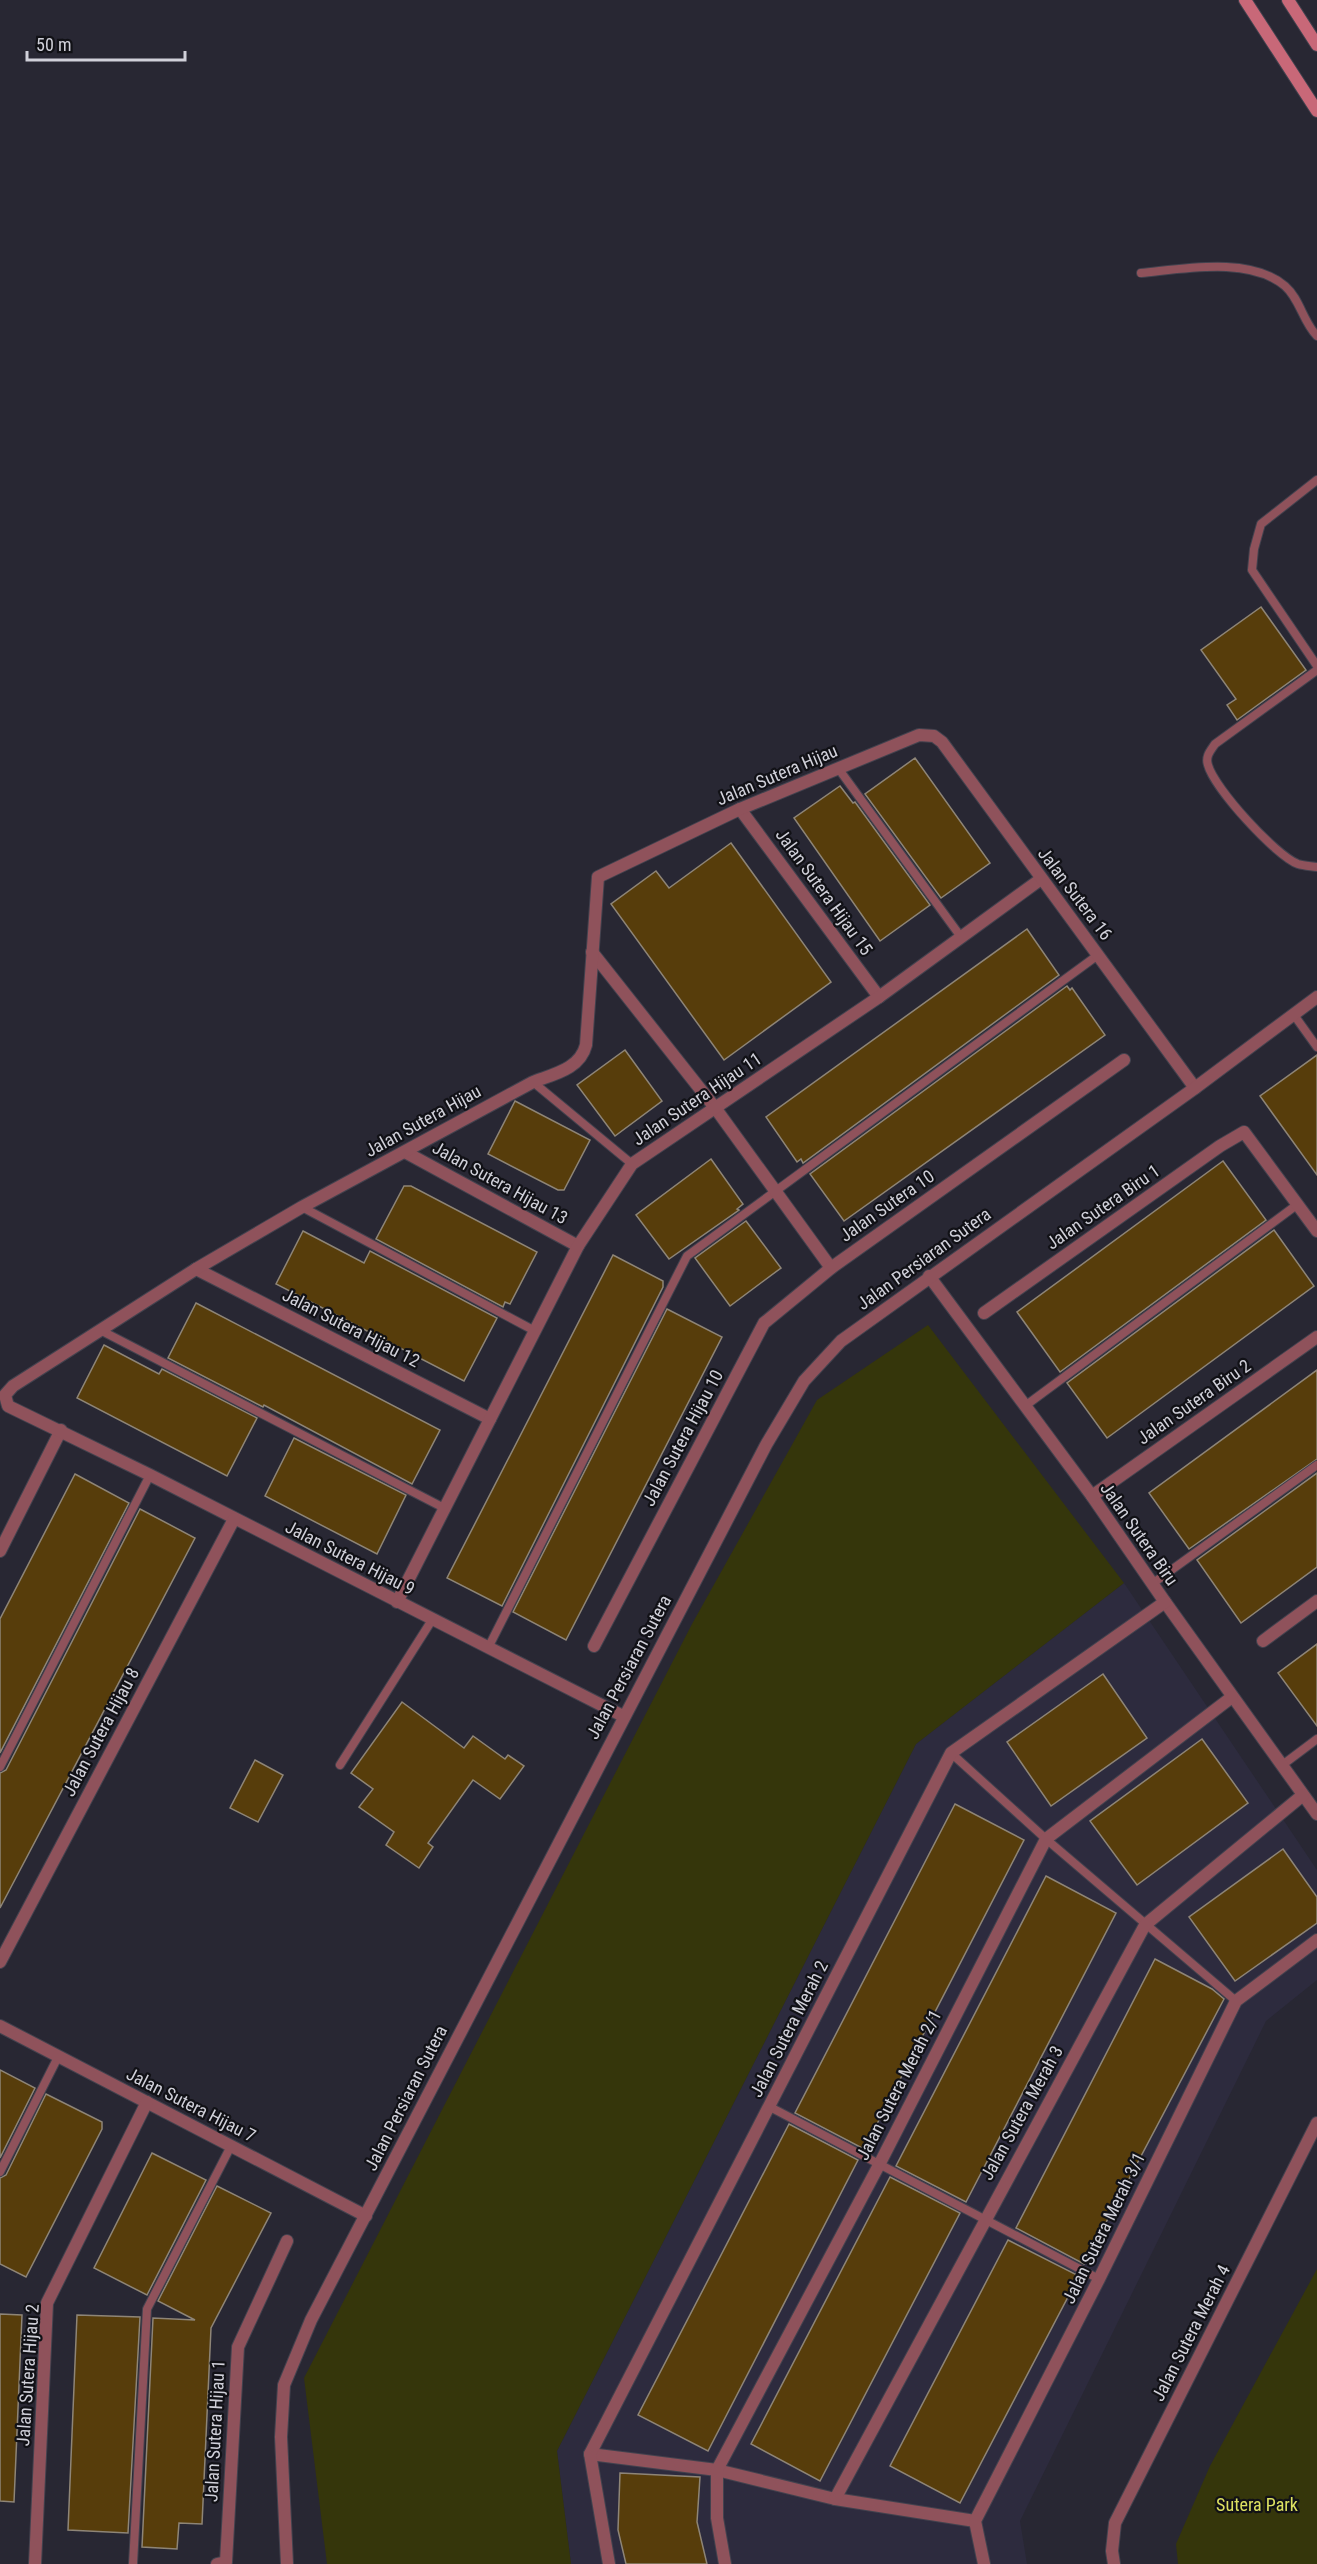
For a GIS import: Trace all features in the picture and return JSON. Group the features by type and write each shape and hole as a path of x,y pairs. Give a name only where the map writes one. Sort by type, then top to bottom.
{"main road":[{"path":"1245,0 1317,111"},
{"path":"1288,0 1317,45"}],"street":[{"name":"Jalan Sutera Hijau","path":"61,1430 8,1406 4,1395 13,1386 196,1269 302,1207 533,1082 571,1067 584,1054 598,878 740,809 919,735"},
{"name":"Jalan Sutera 16","path":"919,735 934,736 942,742 1195,1088"},
{"name":"Jalan Sutera Hijau 15","path":"740,809 879,997"},
{"name":"Jalan Sutera Hijau 11","path":"397,1602 578,1246 632,1164 879,997 1041,879"},
{"name":"Jalan Sutera 10","path":"592,952 716,1109 831,1268 1124,1060"},
{"name":"Jalan Persiaran Sutera","path":"287,2564 281,2437 284,2385 311,2320 623,1716 766,1445 804,1381 841,1341 1195,1088 1317,997"},
{"name":"Jalan Sutera Biru 1","path":"984,1313 1220,1146 1244,1132 1298,1204"},
{"name":"Jalan Sutera Hijau 13","path":"405,1152 578,1246"},
{"path":"1298,1204 1317,1231"},
{"name":"Jalan Sutera Hijau 10","path":"594,1646 764,1323 831,1268"},
{"name":"Jalan Sutera Hijau 12","path":"196,1269 490,1419"},
{"name":"Jalan Sutera Biru","path":"929,1276 1092,1496 1152,1584 1317,1814"},
{"name":"Jalan Sutera Biru 2","path":"1092,1496 1317,1337"},
{"path":"0,1551 61,1430"},
{"name":"Jalan Sutera Hijau 9","path":"61,1430 623,1716"},
{"name":"Jalan Sutera Hijau 8","path":"0,1962 234,1519"},
{"path":"1263,1641 1317,1600"},
{"name":"Jalan Sutera Merah 2","path":"590,2454 951,1753 1165,1602"},
{"name":"Jalan Sutera Merah 2/1","path":"725,2564 717,2518 717,2470 879,2164 1046,1839 1232,1697"},
{"name":"Jalan Sutera Merah 3","path":"835,2499 1145,1924 1303,1795"},
{"name":"Jalan Sutera Merah 3/1","path":"975,2521 1099,2279 1236,2001 1317,1940"},
{"name":"Jalan Sutera Hijau 7","path":"0,2026 366,2216"},
{"name":"Jalan Sutera Hijau 2","path":"35,2564 47,2303 147,2102"},
{"name":"Jalan Sutera Merah 4","path":"1114,2564 1112,2551 1115,2523 1317,2123"},
{"name":"Jalan Sutera Hijau 1","path":"223,2563 238,2347 287,2241"},
{"path":"609,2564 590,2454 717,2470 835,2499 975,2521 984,2564"}],"lane":[{"path":"1141,273 1194,268 1252,270 1273,278 1287,287 1311,330 1317,336"},
{"path":"1317,480 1261,524 1254,549 1252,570 1317,668 1215,744 1208,754 1207,764 1223,792 1279,853 1299,864 1317,867"},
{"path":"838,768 961,937"},
{"path":"488,1648 687,1256 1098,954"},
{"path":"1294,1015 1317,1047"},
{"path":"533,1082 632,1164"},
{"path":"1025,1406 1298,1204"},
{"path":"302,1207 535,1331"},
{"path":"102,1331 446,1509"},
{"path":"1152,1584 1317,1465"},
{"path":"0,1767 150,1475"},
{"path":"340,1765 432,1620"},
{"path":"1281,1766 1317,1739"},
{"path":"951,1753 1046,1839 1236,2001"},
{"path":"0,2172 58,2056"},
{"path":"770,2108 1099,2279"},
{"path":"133,2564 147,2309 231,2146"}],"shaded area":[{"path":"1124,1583 1317,1870 1317,1980 1266,2021 1020,2521 1027,2564 571,2564 557,2451 916,1744"}],"green space":[{"path":"928,1325 1124,1583 916,1744 557,2451 571,2564 327,2564 304,2378 692,1624 817,1400"},
{"name":"Sutera Park","path":"1317,2269 1317,2564 1178,2564 1176,2544 1210,2466"}],"building":[{"path":"1261,607 1306,670 1237,720 1227,705 1236,699 1201,650"},
{"path":"915,758 990,863 941,898 865,794"},
{"path":"840,786 853,803 855,802 930,905 880,941 794,818"},
{"path":"731,843 831,982 724,1060 611,904 656,871 669,888"},
{"path":"1027,929 1059,975 803,1163 801,1159 797,1162 766,1117"},
{"path":"1067,986 1070,990 1072,988 1105,1035 844,1221 810,1174"},
{"path":"625,1050 662,1101 615,1136 577,1085"},
{"path":"1317,1055 1317,1175 1260,1096"},
{"path":"515,1101 590,1140 564,1190 558,1190 488,1154"},
{"path":"711,1159 743,1204 737,1209 739,1210 669,1259 636,1215"},
{"path":"1223,1161 1266,1220 1060,1372 1017,1312"},
{"path":"404,1186 411,1186 537,1252 510,1304 505,1302 503,1307 376,1239"},
{"path":"746,1221 781,1268 730,1306 695,1258"},
{"path":"1274,1230 1314,1286 1107,1438 1067,1383"},
{"path":"303,1231 364,1263 370,1251 497,1318 464,1381 276,1284"},
{"path":"613,1255 663,1281 663,1287 502,1606 447,1578"},
{"path":"196,1303 440,1430 412,1484 264,1405 263,1407 168,1358"},
{"path":"667,1309 722,1337 566,1640 513,1612"},
{"path":"104,1345 159,1374 162,1369 257,1418 227,1476 77,1398"},
{"path":"1317,1370 1317,1459 1189,1549 1149,1493"},
{"path":"294,1438 406,1495 377,1554 265,1496"},
{"path":"1317,1473 1317,1567 1241,1623 1197,1560"},
{"path":"75,1474 129,1503 0,1753 0,1619"},
{"path":"140,1509 195,1538 0,1908 0,1773 6,1770"},
{"path":"1317,1644 1317,1726 1278,1673"},
{"path":"1103,1674 1147,1738 1051,1806 1007,1742"},
{"path":"402,1702 464,1748 473,1736 505,1759 508,1755 524,1766 500,1799 473,1780 428,1843 433,1847 419,1868 386,1845 394,1832 359,1807 373,1789 351,1773"},
{"path":"1202,1739 1248,1803 1137,1885 1090,1821"},
{"path":"255,1760 283,1775 258,1822 230,1808"},
{"path":"955,1804 1024,1840 864,2149 795,2113"},
{"path":"1283,1849 1317,1897 1317,1923 1235,1981 1189,1917"},
{"path":"1046,1876 1116,1913 966,2202 896,2166"},
{"path":"1155,1959 1212,1989 1224,1999 1084,2264 1016,2228"},
{"path":"0,2070 35,2088 0,2158"},
{"path":"46,2094 102,2122 102,2129 26,2277 0,2264 0,2178 6,2175"},
{"path":"789,2124 858,2160 708,2451 638,2415"},
{"path":"152,2153 206,2180 147,2295 94,2268"},
{"path":"890,2177 960,2213 820,2481 751,2444"},
{"path":"217,2186 271,2213 211,2328 202,2524 179,2523 177,2549 142,2547 153,2318 195,2320 158,2301"},
{"path":"1008,2240 1079,2276 960,2503 890,2466"},
{"path":"0,2314 22,2315 14,2502 0,2501"},
{"path":"77,2315 140,2317 128,2533 68,2530"},
{"path":"620,2473 700,2477 697,2522 707,2564 626,2564 618,2530"}]}
